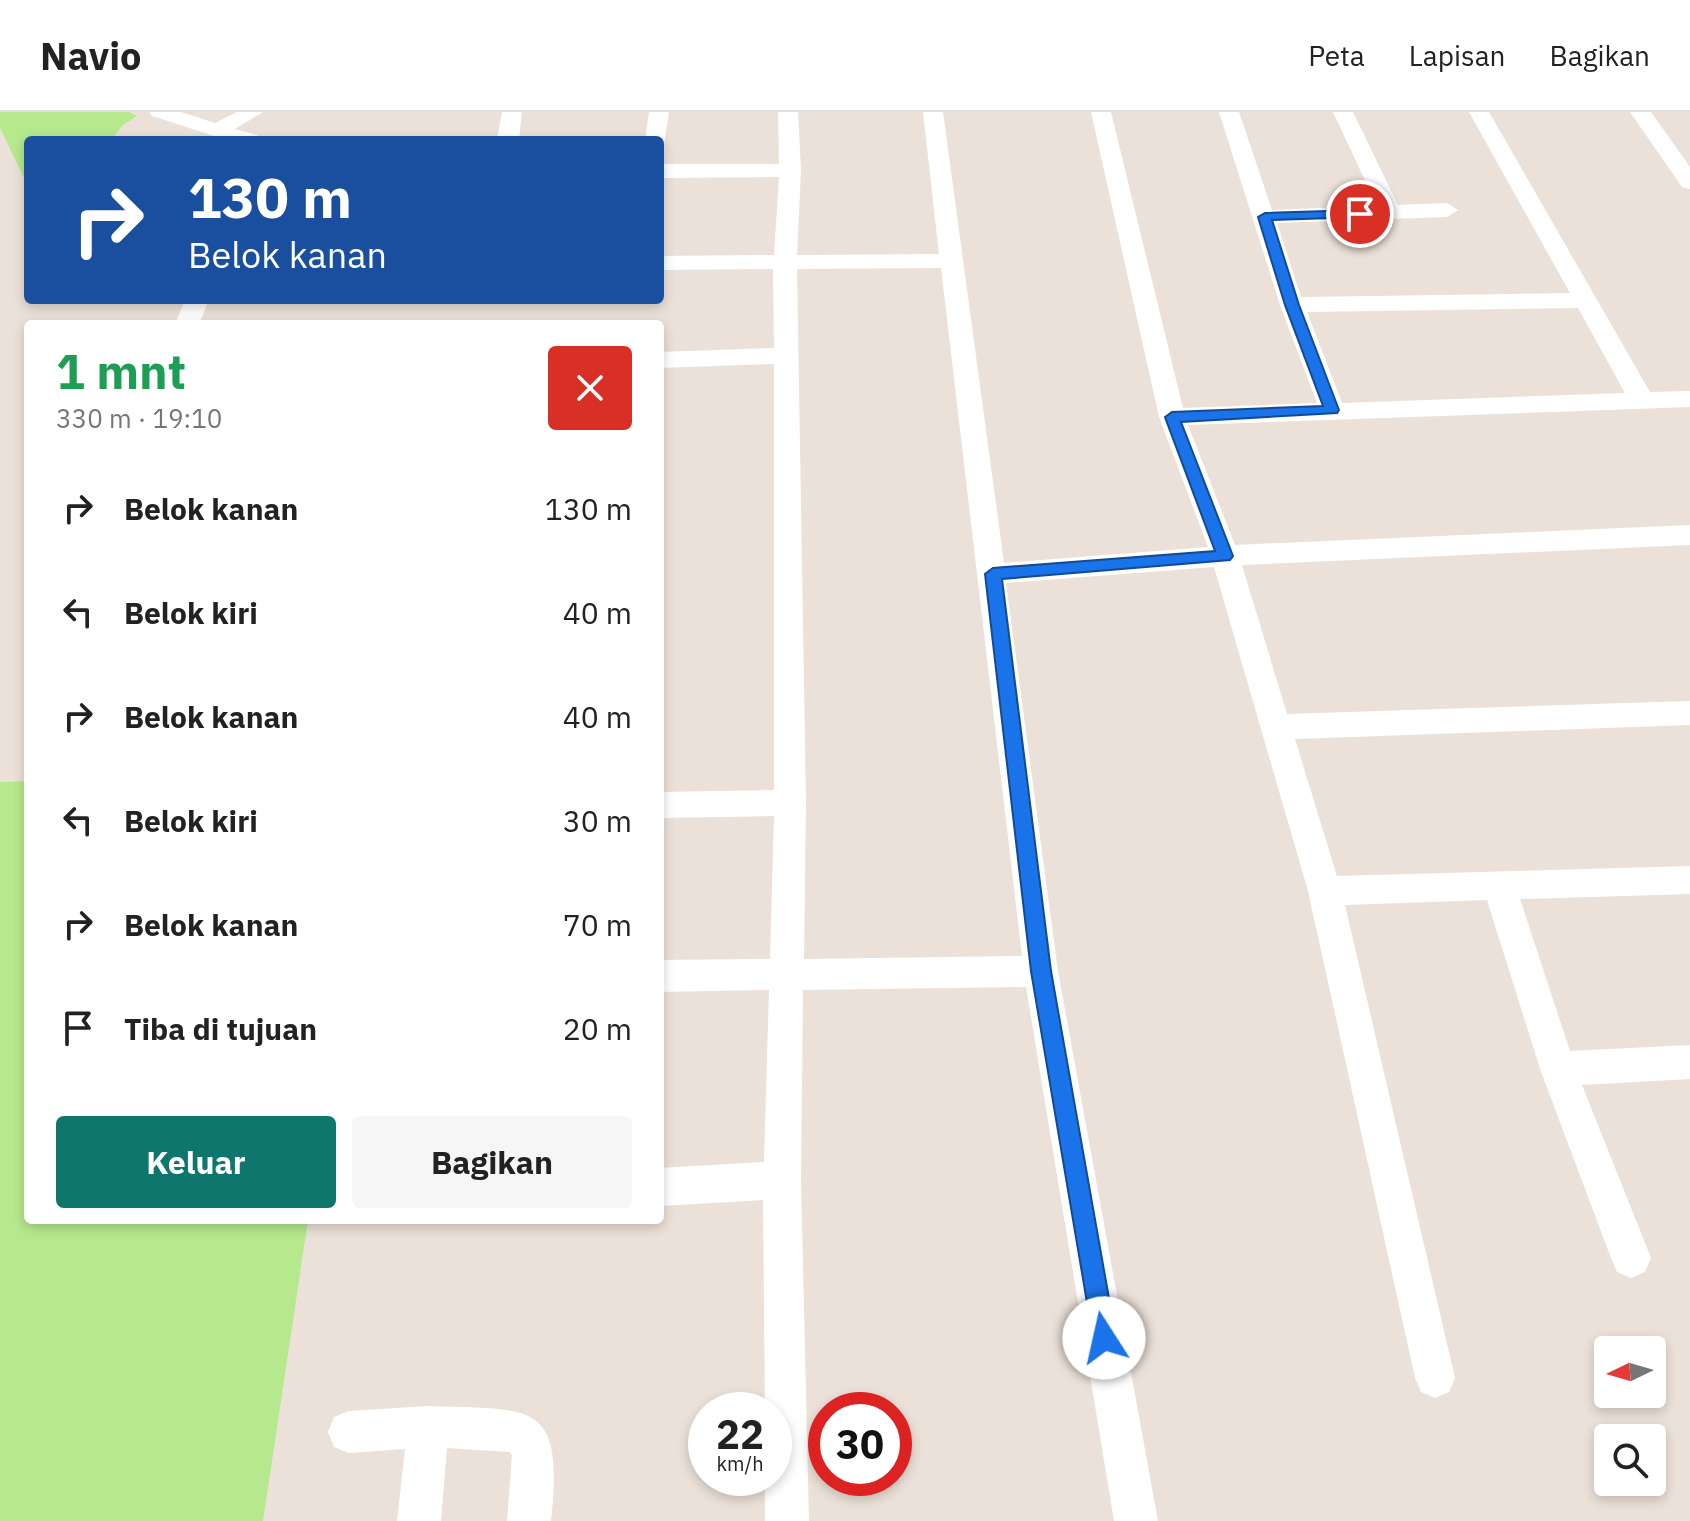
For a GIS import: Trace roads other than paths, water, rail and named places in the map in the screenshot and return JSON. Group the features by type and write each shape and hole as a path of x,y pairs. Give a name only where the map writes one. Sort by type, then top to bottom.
{"street":[{"path":"159,112 236,136"},
{"path":"216,130 253,112"},
{"path":"509,136 512,112"},
{"path":"656,136 659,112"},
{"path":"787,1521 782,1180 790,803 785,356 785,261 790,170 788,112"},
{"path":"933,112 1041,971 1136,1521"},
{"path":"1101,112 1172,417 1225,556 1325,891 1435,1378"},
{"path":"1229,112 1292,305 1332,410"},
{"path":"1343,112 1391,213"},
{"path":"1479,112 1642,400"},
{"path":"1640,112 1690,182"},
{"path":"664,171 790,170"},
{"path":"1265,217 1447,210"},
{"path":"664,263 953,261"},
{"path":"1292,305 1585,300"},
{"path":"664,360 785,356"},
{"path":"1172,417 1690,399"},
{"path":"993,574 1225,556 1690,535"},
{"path":"1276,727 1690,713"},
{"path":"664,805 790,803"},
{"path":"1325,891 1690,880"},
{"path":"1500,888 1558,1069 1631,1258"},
{"path":"664,976 788,977 1041,971"},
{"path":"1558,1069 1690,1062"},
{"path":"664,1187 782,1180"},
{"path":"349,1432 428,1427 511,1429 526,1438 535,1461 529,1521"},
{"path":"419,1521 428,1427"}]}
